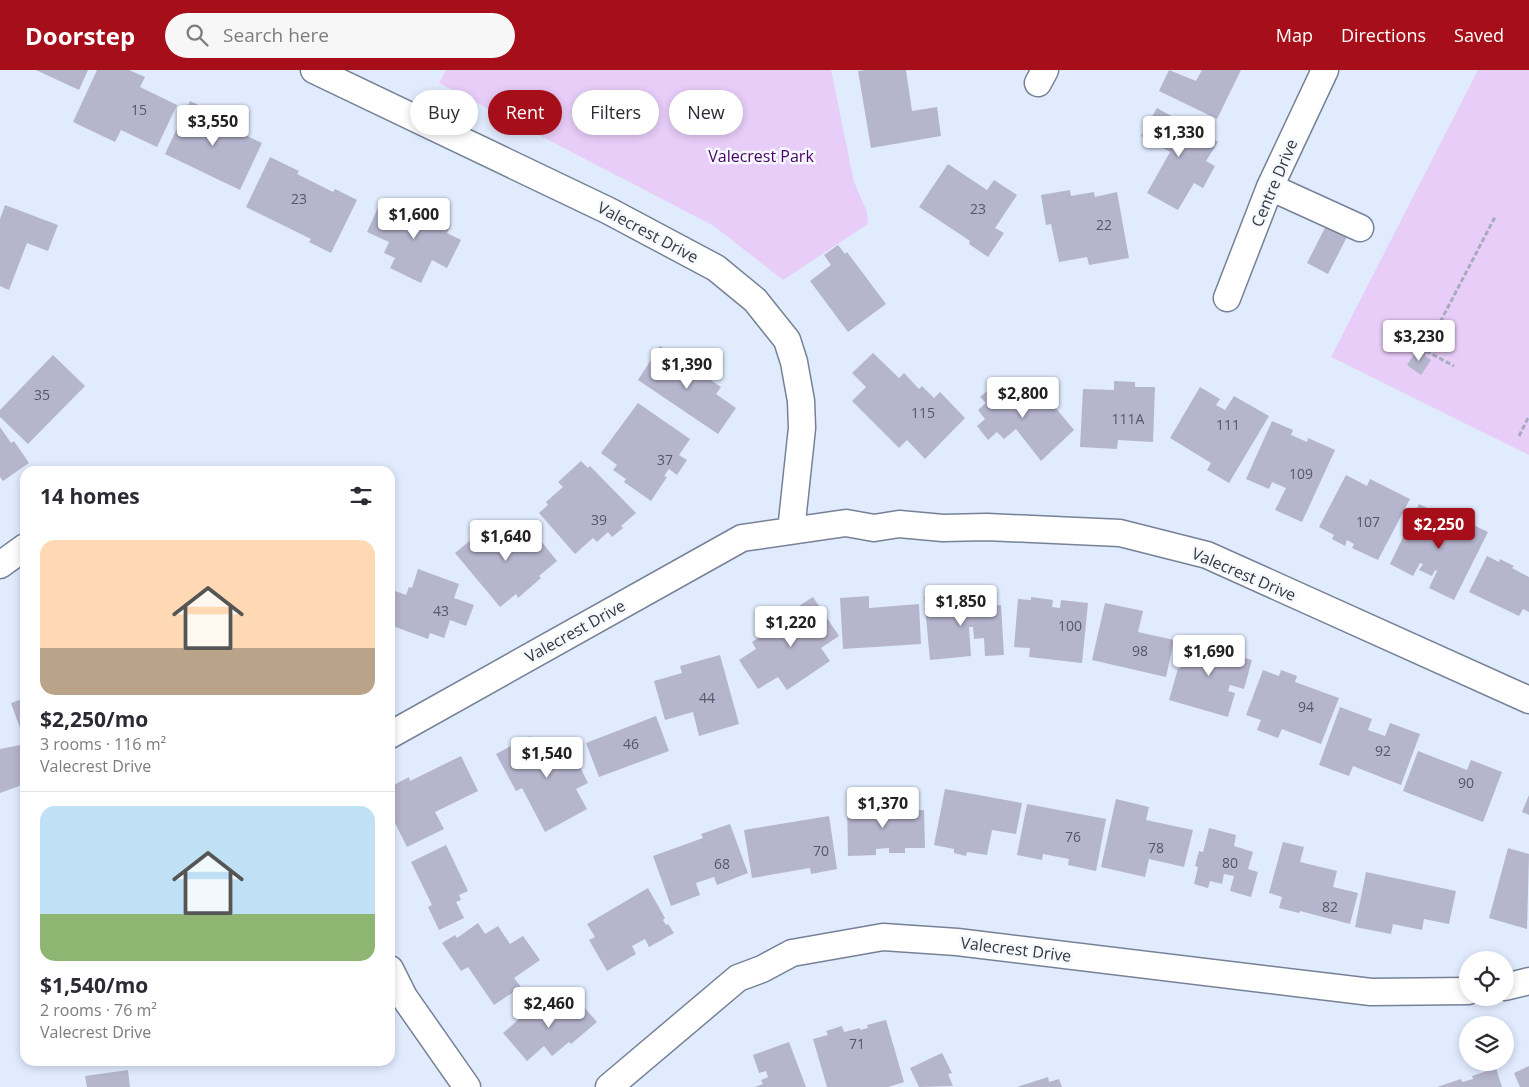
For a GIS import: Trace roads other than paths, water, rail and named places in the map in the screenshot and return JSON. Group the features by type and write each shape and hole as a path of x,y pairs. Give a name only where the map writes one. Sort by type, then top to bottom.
{"street":[{"name":"Valecrest Drive","path":"314,70 609,211 716,268 755,300 787,340 794,362 801,400 802,428 791,531"},
{"name":"Centre Drive","path":"1227,298 1270,187 1325,70"},
{"path":"1270,187 1360,228"},
{"name":"Valecrest Drive","path":"395,732 742,538 846,523 874,528 899,524 943,528 1016,527 1120,533 1207,555 1529,700"},
{"path":"0,565 20,551"},
{"name":"Valecrest Drive","path":"609,1087 738,978 792,954 882,937 958,942 1371,992 1459,991"},
{"path":"395,980 404,997 467,1087"},
{"path":"1514,984 1529,981"}],"park label":[{"name":"Valecrest Park","path":"761,156"}]}
